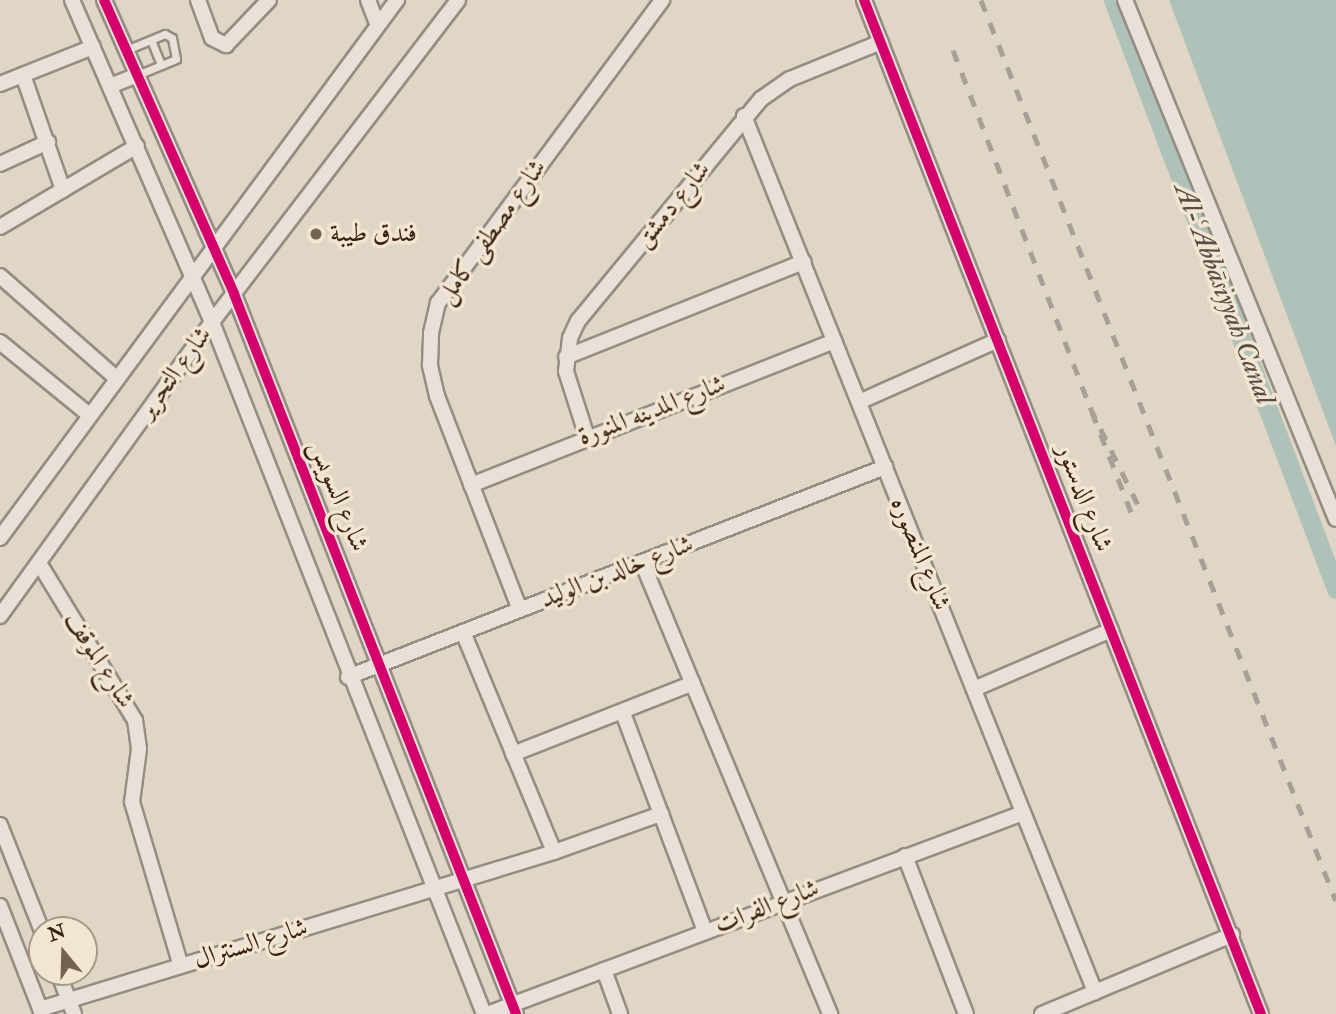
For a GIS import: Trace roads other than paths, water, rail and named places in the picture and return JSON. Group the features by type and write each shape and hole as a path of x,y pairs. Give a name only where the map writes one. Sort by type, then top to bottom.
{"street":[{"name":"شارع السويس","path":"72,0 212,323 348,677 486,1014"},
{"name":"شارع السويس","path":"104,0 234,294 514,1009"},
{"path":"198,0 212,38 219,44 232,42 269,0"},
{"path":"368,0 377,24"},
{"name":"شارع التحرير","path":"0,538 212,245 397,0"},
{"name":"شارع التحرير","path":"0,616 212,323 458,0"},
{"name":"شارع مصطفى كامل","path":"520,610 437,396 430,365 438,303 662,0"},
{"name":"شارع الدستور","path":"864,0 1261,1014"},
{"path":"1125,0 1336,519"},
{"name":"شارع دمشق","path":"587,437 569,385 566,356 578,321 744,116 790,79 881,42"},
{"path":"0,84 93,47"},
{"path":"23,75 63,190"},
{"path":"110,86 137,75"},
{"name":"شارع المنصوره","path":"744,116 1095,992"},
{"path":"0,164 48,142"},
{"path":"0,226 137,146"},
{"path":"566,356 804,262"},
{"path":"0,276 115,377"},
{"path":"859,401 998,340"},
{"name":"شارع المدينه المنورة","path":"471,485 835,341"},
{"path":"0,342 88,414"},
{"name":"شارع خالد بن الوليد","path":"348,677 885,467"},
{"path":"642,562 785,900 826,1013"},
{"name":"شارع الموقف","path":"39,564 135,720 139,749 132,802 180,966"},
{"path":"974,689 1111,630"},
{"path":"463,632 554,852"},
{"path":"513,754 623,713 693,683"},
{"path":"623,713 705,930"},
{"name":"شارع الفرات","path":"486,1014 514,1009 705,930 1023,813"},
{"name":"شارع السنترال","path":"41,1012 72,1007 180,966 554,852 661,814"},
{"path":"0,825 36,916"},
{"path":"905,856 965,1014"},
{"path":"0,906 5,935 41,1012"},
{"path":"1042,1014 1232,936"},
{"path":"604,970 620,1014"},
{"path":"64,986 72,1007"}],"lane":[{"path":"126,50 165,34 172,38 178,55 137,75"},
{"path":"150,40 161,65"}],"waterway":[{"name":"Al-ʿAbbāsiyyah Canal","path":"1113,0 1336,589"}],"railway":[{"path":"981,0 1336,901"},
{"path":"953,50 1090,407"},
{"path":"1131,512 1090,407 1141,511"}],"place":[{"name":"فندق طيبة","path":"316,234"}]}
